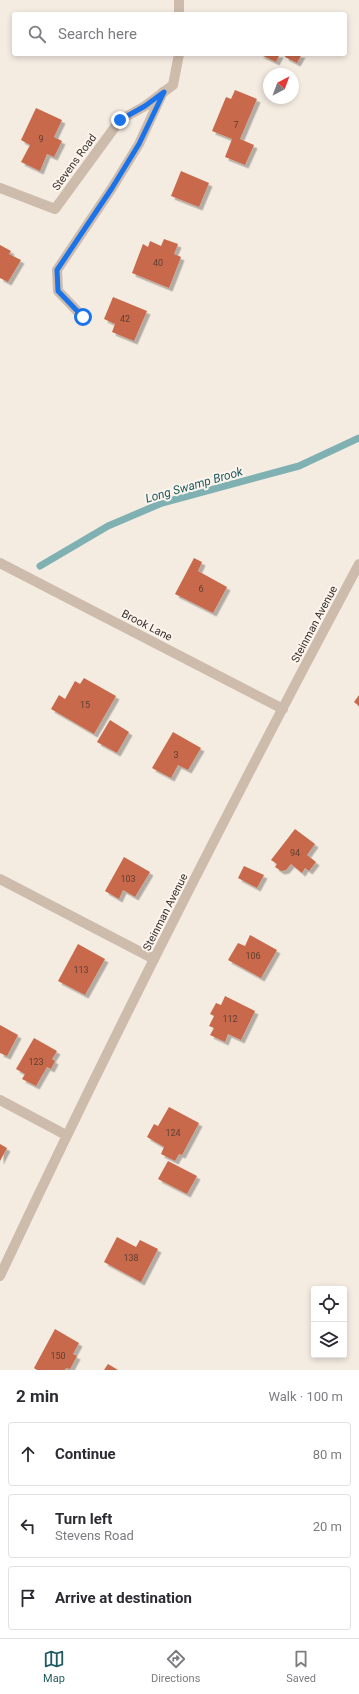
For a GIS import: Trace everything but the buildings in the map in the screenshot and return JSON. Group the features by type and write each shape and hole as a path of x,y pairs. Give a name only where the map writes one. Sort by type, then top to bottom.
{"street":[{"path":"179,0 179,12"},
{"name":"Stevens Road","path":"0,188 55,209 120,120 145,106 172,85 179,56"},
{"path":"83,317 58,291 57,270 112,188 139,144 164,92"},
{"name":"Brook Lane","path":"0,563 283,709"},
{"name":"Steinman Avenue","path":"0,1276 66,1135 154,959 359,564"},
{"path":"0,879 154,959"},
{"path":"0,1100 66,1135"}],"waterway":[{"name":"Long Swamp Brook","path":"40,566 108,526 162,503 299,466 359,438"}],"route":[{"path":"83,317 58,291 57,270 112,188 139,144 164,92 145,106 120,120"}]}
